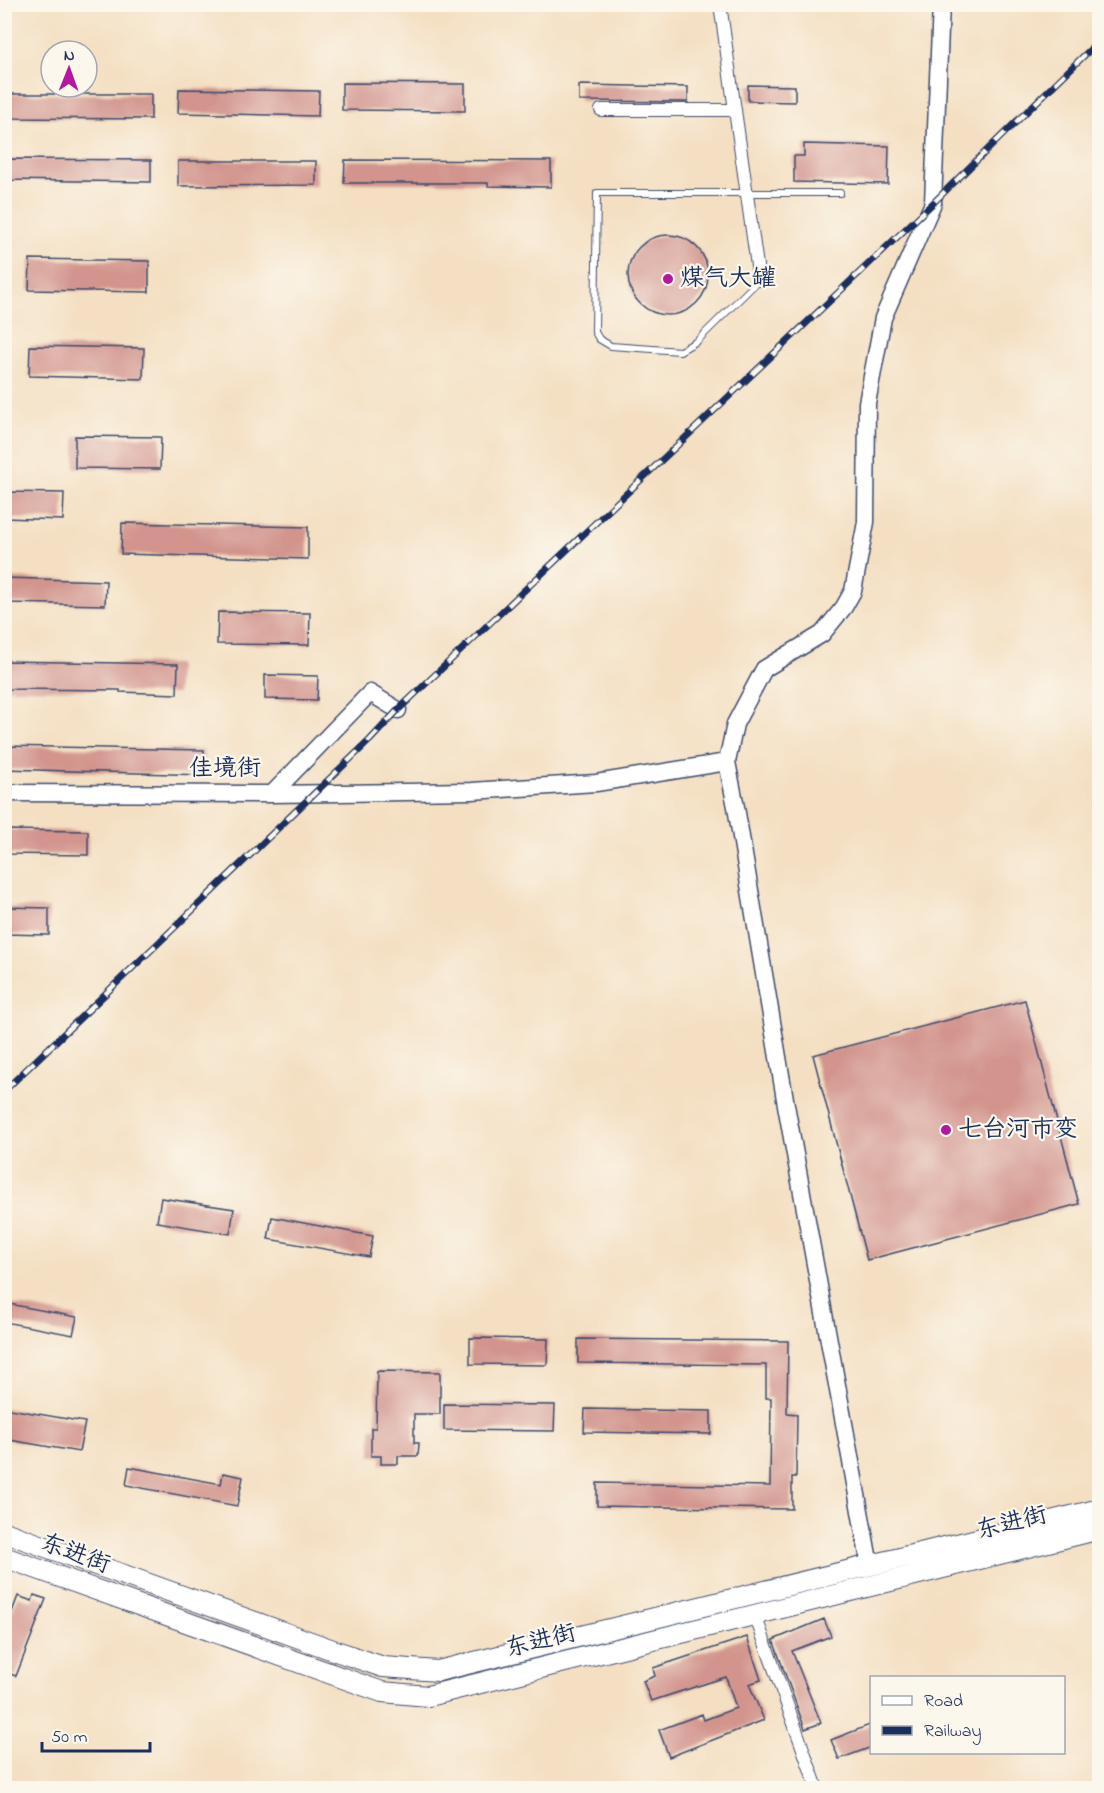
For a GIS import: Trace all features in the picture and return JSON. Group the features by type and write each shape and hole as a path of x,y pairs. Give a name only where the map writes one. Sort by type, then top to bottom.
{"main road":[{"path":"870,1566 786,1105 727,762 735,724 764,669 822,634 844,607 852,591 866,522 867,403 883,318 933,203 941,4"},
{"name":"佳境街","path":"4,793 272,794 370,693 398,710"},
{"path":"272,794 472,791 596,783 727,762"},
{"name":"东进街","path":"4,1532 383,1667 438,1671 1100,1509"},
{"name":"东进街","path":"4,1557 382,1692 428,1696 1100,1529"}],"street":[{"path":"720,4 759,280"},
{"path":"601,110 734,110"},
{"path":"755,1615 816,1788"}],"lane":[{"path":"759,280 697,341 680,351 610,346 599,339 595,332 597,193 840,193"}],"building":[{"path":"342,83 465,84 465,111 342,110"},
{"path":"579,85 688,87 688,102 579,101"},
{"path":"748,85 795,86 795,102 748,101"},
{"path":"179,89 319,91 318,116 178,113"},
{"path":"4,94 39,94 39,99 99,99 99,94 151,94 151,119 4,118"},
{"path":"804,144 889,146 888,184 794,182 794,156 804,156"},
{"path":"4,159 151,160 151,182 4,180"},
{"path":"345,160 551,161 551,187 488,186 488,183 344,183"},
{"path":"178,161 316,161 316,185 178,186"},
{"name":"煤气大罐","path":"668,235 683,238 696,247 705,260 708,275 705,290 696,303 683,312 668,315 653,312 640,303 631,290 628,275 631,260 640,247 653,238"},
{"path":"30,259 149,261 149,292 29,290"},
{"path":"30,346 144,348 143,379 29,376"},
{"path":"75,436 161,437 160,469 75,468"},
{"path":"4,492 64,493 63,520 4,518"},
{"path":"122,523 308,527 308,559 121,554"},
{"path":"4,578 106,581 105,605 4,603"},
{"path":"218,612 310,613 309,645 217,644"},
{"path":"4,661 178,664 177,694 120,692 120,690 4,689"},
{"path":"265,675 318,676 317,700 265,699"},
{"path":"4,746 204,750 204,775 4,769"},
{"path":"4,830 88,831 88,855 4,854"},
{"path":"4,907 49,908 49,935 4,934"},
{"name":"七台河市变","path":"1025,1000 1079,1204 867,1260 813,1055"},
{"path":"161,1198 234,1209 230,1234 157,1222"},
{"path":"272,1217 373,1236 369,1257 268,1239"},
{"path":"4,1303 77,1317 73,1335 4,1322"},
{"path":"470,1338 548,1339 547,1365 470,1364"},
{"path":"578,1339 788,1341 787,1413 797,1414 796,1477 792,1477 792,1509 597,1506 597,1483 770,1486 771,1398 766,1398 766,1365 578,1363"},
{"path":"377,1371 440,1372 440,1414 414,1414 414,1443 419,1443 418,1456 398,1456 398,1464 381,1464 381,1456 371,1456 371,1428 376,1428"},
{"path":"444,1404 555,1405 554,1431 444,1430"},
{"path":"4,1408 85,1422 79,1452 4,1439"},
{"path":"585,1409 711,1411 711,1434 584,1432"},
{"path":"129,1467 221,1484 223,1473 243,1477 237,1506 126,1485"},
{"path":"34,1595 46,1599 16,1676 4,1672 4,1633 18,1596 32,1601"},
{"path":"824,1619 831,1636 792,1651 821,1723 805,1729 773,1640"},
{"path":"747,1637 761,1680 749,1684 764,1720 669,1757 659,1730 702,1714 704,1720 736,1708 726,1677 651,1701 643,1681 655,1676 653,1668"},
{"path":"870,1725 870,1748 839,1759 831,1740"}],"railway":[{"path":"4,1091 370,740 398,710 933,203 1100,40"}],"place":[{"name":"煤气大罐","path":"668,279"},
{"name":"七台河市变","path":"946,1130"}]}
